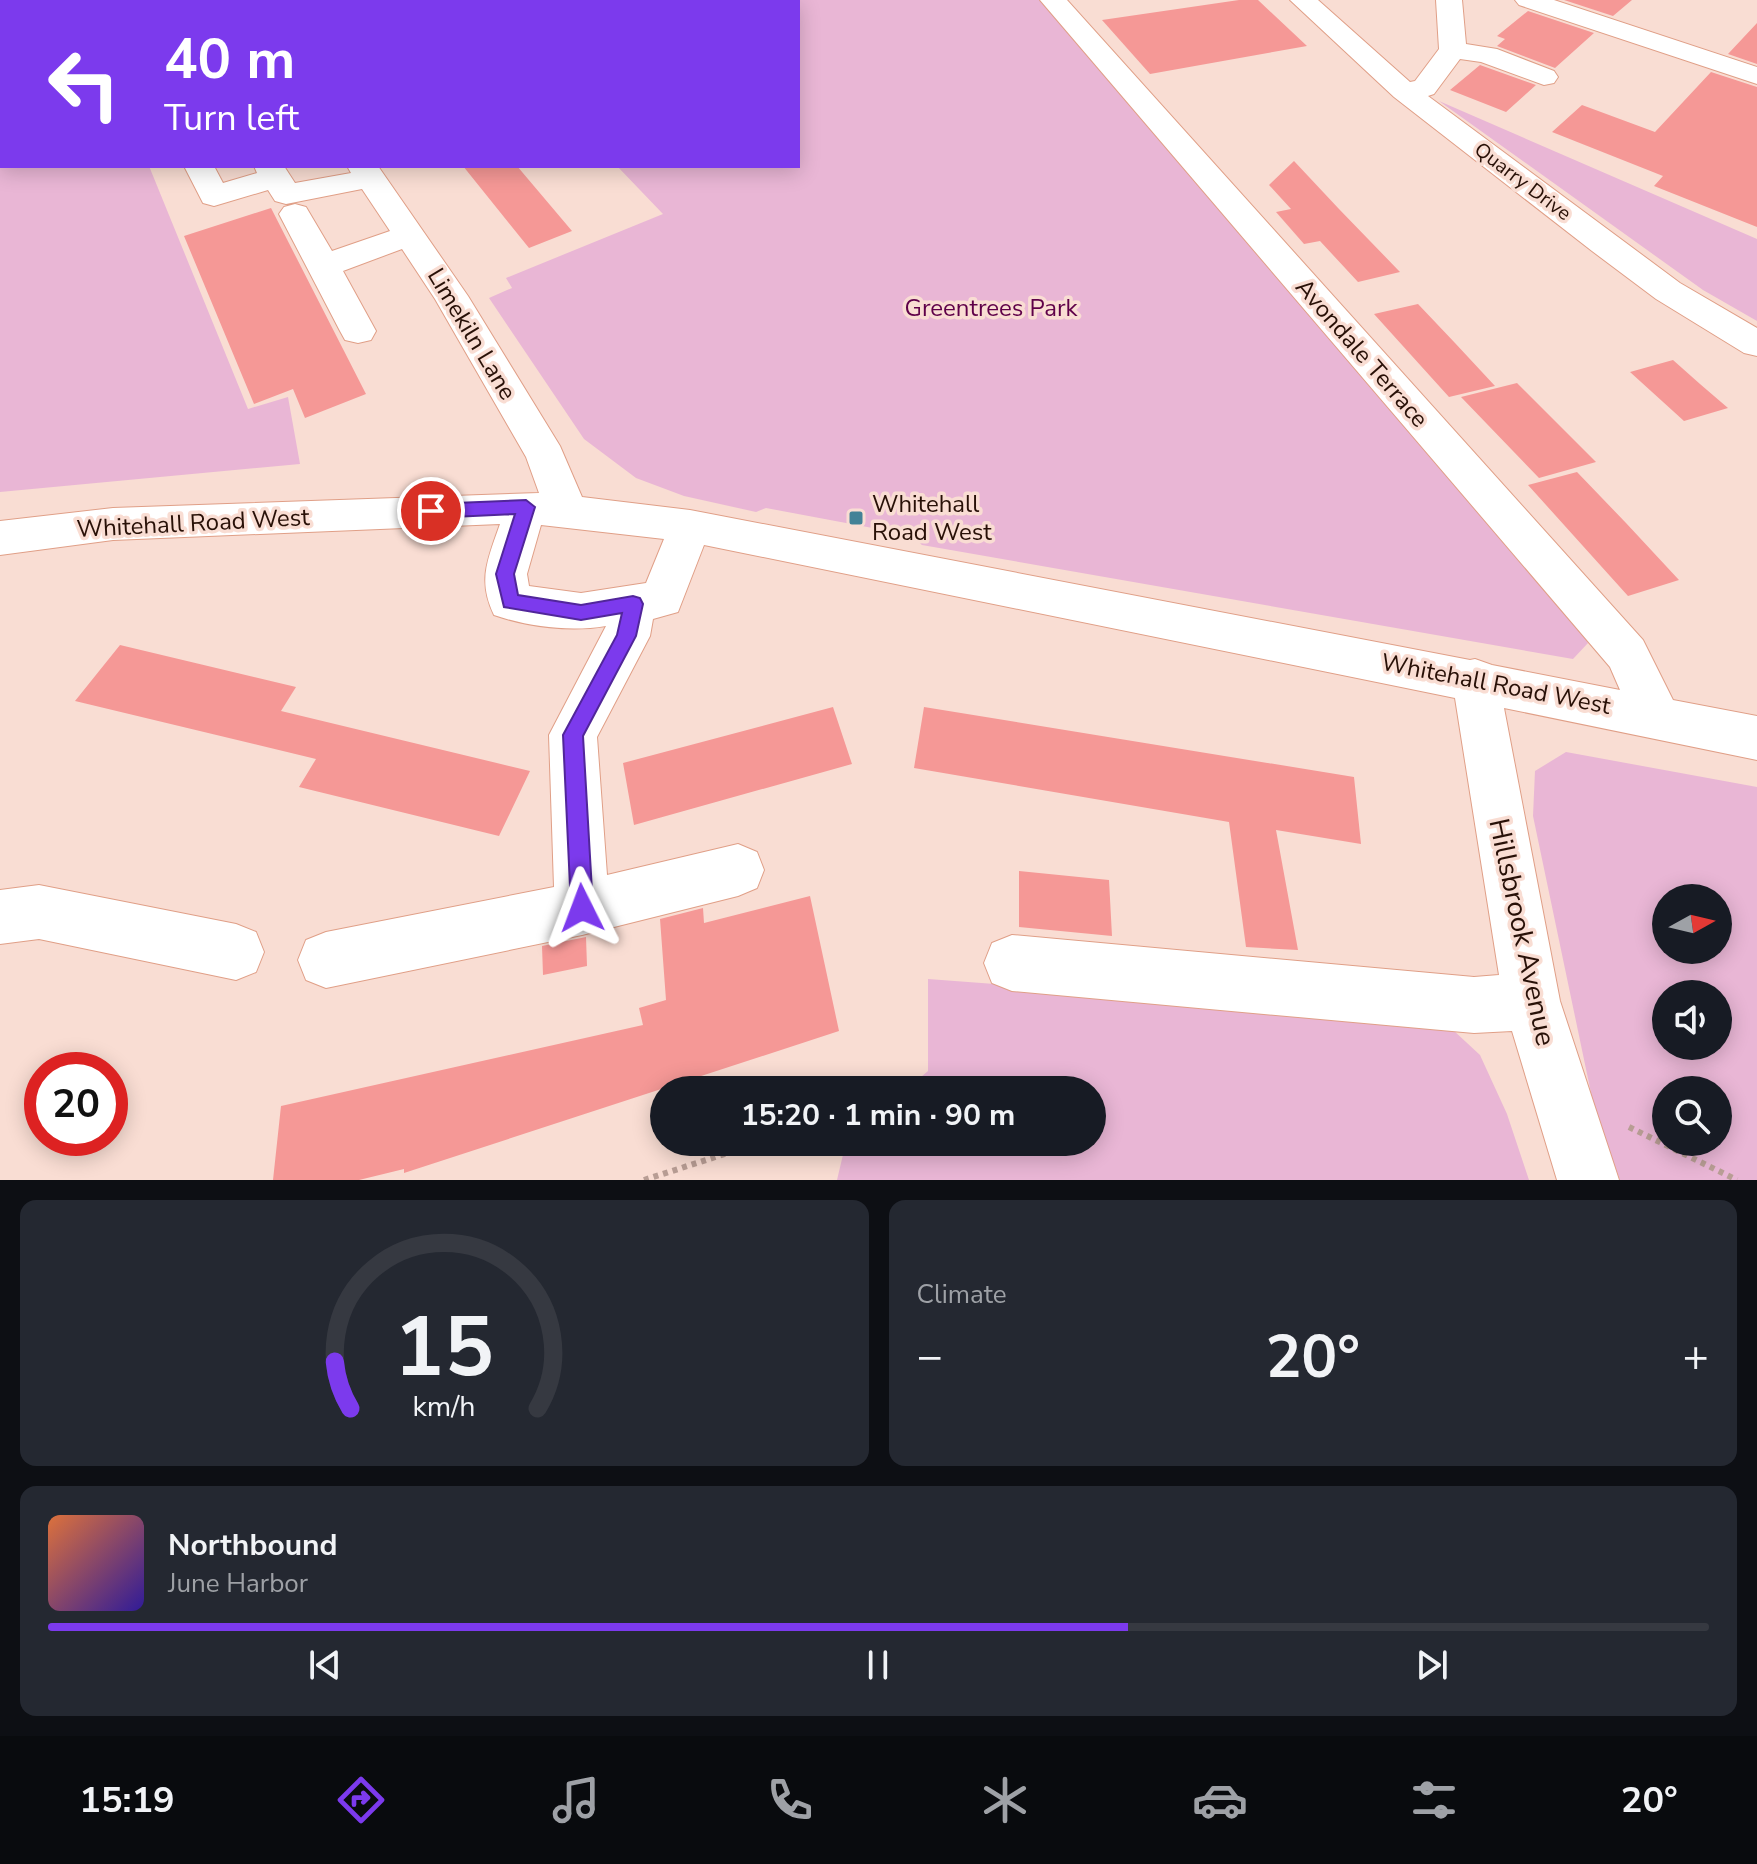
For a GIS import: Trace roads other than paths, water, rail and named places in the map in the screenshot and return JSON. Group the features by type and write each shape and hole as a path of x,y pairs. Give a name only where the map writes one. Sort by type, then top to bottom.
{"street":[{"name":"Avondale Terrace","path":"1053,0 1627,654 1656,715"},
{"name":"Quarry Drive","path":"1303,0 1404,91 1668,291 1757,344"},
{"path":"1404,91 1424,88 1453,50 1449,0"},
{"path":"1528,0 1757,76"},
{"path":"1581,0 1757,58"},
{"path":"1453,50 1487,55 1544,77"},
{"path":"200,168 214,196 273,171 286,194 367,172"},
{"name":"Limekiln Lane","path":"367,172 451,296 546,456 546,508"},
{"path":"295,214 358,331"},
{"path":"323,266 411,235"},
{"name":"Whitehall Road West","path":"0,538 113,524 546,508 690,526 1475,679 1757,738"},
{"path":"546,508 505,574 510,602 581,612 662,599 690,526"},
{"path":"582,908 573,735 627,636 633,604"},
{"name":"Hillsbrook Avenue","path":"1475,679 1532,1001 1588,1180"},
{"path":"326,960 582,908 738,870"},
{"path":"0,917 39,912 236,952"},
{"path":"1012,963 1474,1005 1532,1001"}],"place":[{"name":"Whitehall Road West","path":"856,518"}],"park label":[{"name":"Greentrees Park","path":"991,308"}]}
